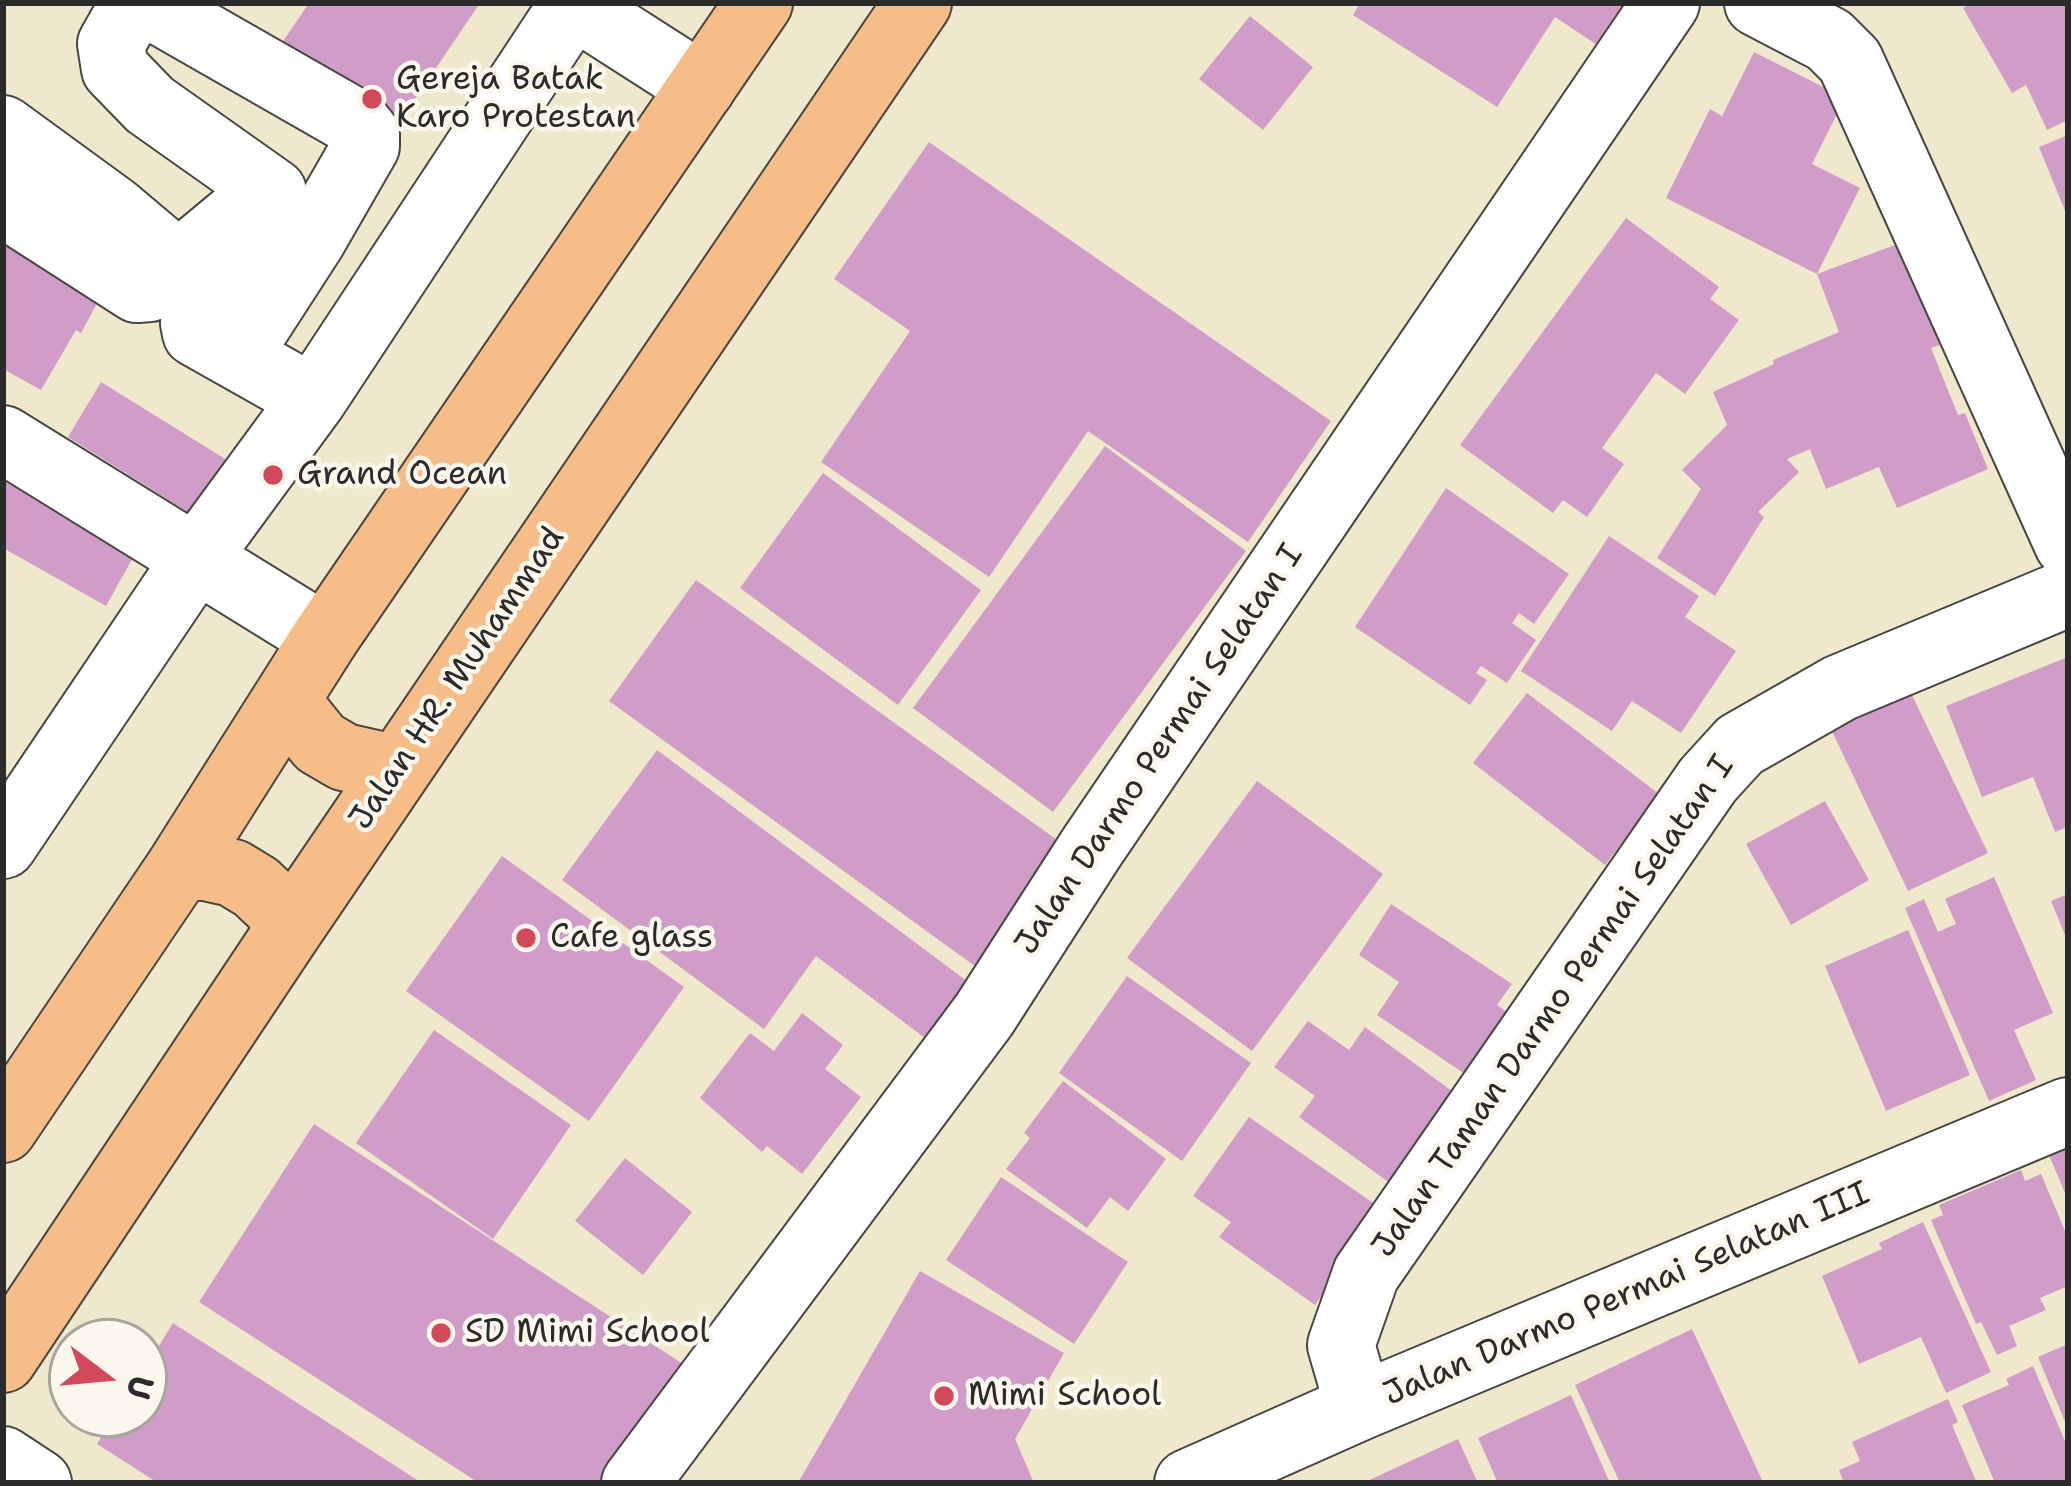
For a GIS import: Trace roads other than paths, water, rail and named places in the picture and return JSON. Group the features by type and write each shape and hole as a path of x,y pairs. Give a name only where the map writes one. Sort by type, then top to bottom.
{"main road":[{"path":"3,1129 180,867 325,638 759,3"},
{"name":"Jalan HR. Muhammad","path":"3,1359 918,3"},
{"path":"286,701 320,742 344,757 397,769"},
{"path":"180,867 232,873 256,886 290,928"}],"street":[{"path":"3,845 197,557 314,399 573,3 702,87"},
{"name":"Jalan Darmo Permai Selatan I","path":"635,1483 984,1015 1092,847 1666,3"},
{"path":"1759,3 1829,40 1850,61 2068,544"},
{"path":"3,129 114,210 178,264"},
{"path":"3,203 137,290 150,288 244,209 290,226 194,323 196,333 314,399"},
{"path":"3,439 325,638"},
{"name":"Jalan Taman Darmo Permai Selatan I","path":"1359,1407 1341,1345 1366,1274 1708,779 1739,745 1840,688 2068,593"},
{"name":"Jalan Darmo Permai Selatan III","path":"1188,1483 2068,1111"},
{"path":"3,1460 38,1483"}],"place":[{"name":"Gereja Batak Karo Protestan","path":"372,99"},
{"name":"Grand Ocean","path":"273,475"},
{"name":"Cafe glass","path":"526,938"},
{"name":"SD Mimi School","path":"441,1333"},
{"name":"Mimi School","path":"944,1396"}]}
